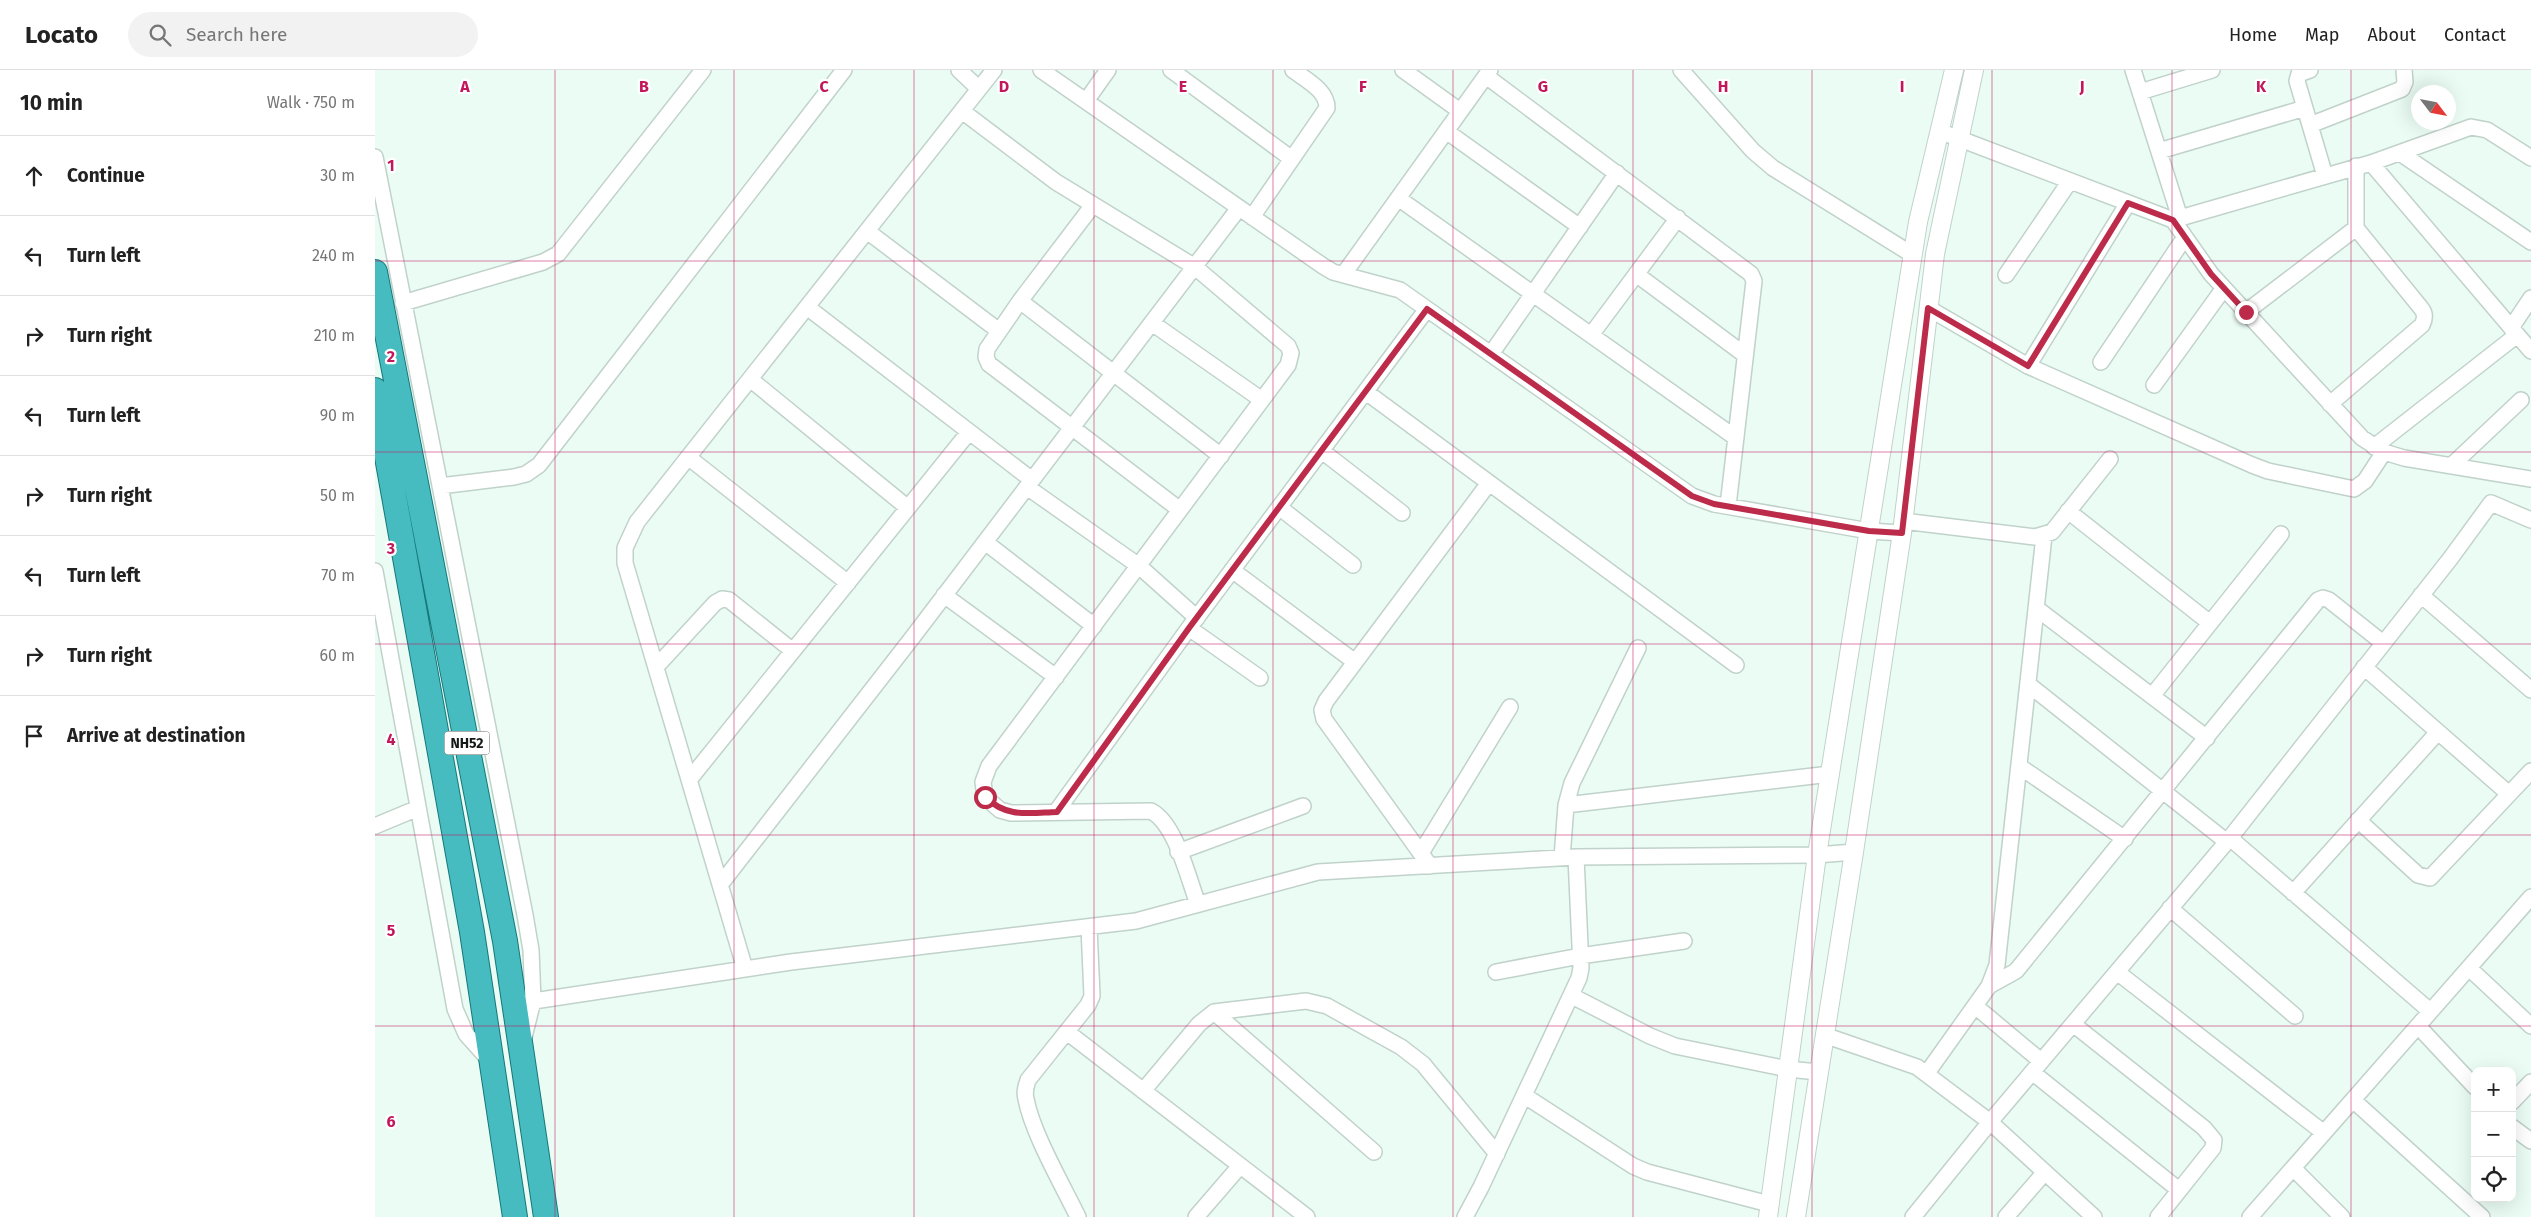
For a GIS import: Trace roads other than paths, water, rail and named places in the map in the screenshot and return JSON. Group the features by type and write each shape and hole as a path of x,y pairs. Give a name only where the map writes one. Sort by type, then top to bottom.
{"highway":[{"name":"NH52","path":"375,272 505,941 523,1003 521,1050 546,1217"},
{"name":"NH52","path":"375,390 471,923 515,1217"}],"street":[{"path":"403,303 543,262 558,254 703,70"},
{"path":"440,486 520,475 539,465 844,70"},
{"path":"959,70 979,89"},
{"path":"745,969 625,563 625,548 637,522 994,70"},
{"path":"1041,70 1323,266 1343,275 1391,286 1427,309 1692,496 1703,501 1869,531 1902,527 2035,537 2044,536 2052,532 2110,459"},
{"path":"1086,101 1108,70"},
{"path":"1171,70 1292,159"},
{"path":"720,885 1195,267 1292,159 1324,114 1327,100 1324,94 1293,70"},
{"path":"1403,70 1460,111"},
{"path":"1681,70 1753,151 1773,168 1913,255"},
{"path":"1525,1096 1633,1166 1769,1210 1817,855 1918,222 1954,70"},
{"path":"1796,1217 1854,852 1902,527 1935,254 1974,70"},
{"path":"2133,70 2159,151 2176,219 2185,237 2224,288 2362,438 2379,449 2404,458 2531,479"},
{"path":"2140,92 2212,70"},
{"path":"2309,70 2299,74 2296,79 2325,176"},
{"path":"2310,125 2402,89 2405,82 2404,70"},
{"path":"1343,275 1488,73 1751,274 1754,281 1728,506"},
{"path":"2159,151 2305,108"},
{"path":"962,110 1056,182 1195,267 1288,346 1291,352 1288,365 989,766 983,782 985,797 1001,810 1011,813 1151,810 1168,825 1198,904"},
{"path":"1939,131 2128,203 2176,219 2355,166 2371,163 2471,127 2479,127 2531,158"},
{"path":"1446,131 1580,227"},
{"path":"2400,153 2531,242"},
{"path":"375,157 525,915 531,950 523,1003 745,969 1136,921 1318,872 1425,859 1817,855 1854,852"},
{"path":"2371,163 2531,351"},
{"path":"2330,404 2421,325 2425,319 2421,308 2356,228 2355,166"},
{"path":"1491,354 1617,173"},
{"path":"2006,275 2071,181"},
{"path":"1398,198 1736,438"},
{"path":"2028,366 2128,203"},
{"path":"1093,205 999,331 987,349 986,357 989,364 1073,426 1180,510"},
{"path":"1591,335 1677,218"},
{"path":"2246,312 2356,228"},
{"path":"867,231 999,331"},
{"path":"2101,362 2185,237"},
{"path":"1636,274 1745,355"},
{"path":"2154,385 2224,288"},
{"path":"1928,308 2028,366 2268,471 2354,489 2365,481 2379,449 2514,331 2531,298"},
{"path":"1020,302 1221,456"},
{"path":"807,307 969,432 1029,484 1139,566 1193,623 1260,678"},
{"path":"1057,812 1193,623 1427,309"},
{"path":"1152,323 1262,400"},
{"path":"750,379 908,508"},
{"path":"1366,392 1736,665"},
{"path":"2451,466 2521,400"},
{"path":"689,780 969,432"},
{"path":"1322,451 1402,513"},
{"path":"688,457 848,583"},
{"path":"1425,859 1324,719 1322,710 1326,700 1489,483"},
{"path":"1913,1217 1990,1122 2228,840 2450,559 2491,503 2531,520"},
{"path":"1279,507 1353,565"},
{"path":"2068,511 2210,622"},
{"path":"2151,696 2281,534"},
{"path":"1927,1073 1989,986 1997,964 2044,536"},
{"path":"985,542 1094,626"},
{"path":"1233,570 1355,662"},
{"path":"375,571 455,1009 466,1034 492,1063"},
{"path":"944,595 1056,677"},
{"path":"2421,595 2531,690"},
{"path":"656,667 722,598 729,600 793,651"},
{"path":"1989,986 2016,971 2318,600 2323,598 2329,600 2383,643"},
{"path":"2036,608 2207,738"},
{"path":"1465,1217 1525,1096 1579,978 1581,956 1569,858 1566,805 1572,783 1638,648"},
{"path":"2364,667 2509,794"},
{"path":"2028,684 2228,840 2293,893 2430,1011"},
{"path":"1425,859 1510,707"},
{"path":"2293,893 2438,732"},
{"path":"2019,766 2125,838"},
{"path":"2358,820 2419,875 2427,879 2431,878 2531,771"},
{"path":"1566,805 1830,774"},
{"path":"1178,852 1303,806"},
{"path":"375,826 418,808"},
{"path":"2250,1217 2430,1011 2529,903"},
{"path":"2171,908 2295,1016"},
{"path":"1078,1217 1036,1128 1026,1099 1025,1089 1028,1080 1067,1032 1092,996 1089,927"},
{"path":"1496,972 1581,956 1684,942"},
{"path":"2469,968 2531,1026"},
{"path":"2117,972 2324,1132"},
{"path":"1572,996 1669,1044 1788,1069 1818,1072"},
{"path":"1143,1091 1199,1024 1214,1012 1306,1001 1327,1006 1401,1048 1423,1064 1497,1154"},
{"path":"1975,1006 2037,1067 2179,1190"},
{"path":"1214,1012 1374,1152"},
{"path":"2073,1024 2210,1133 2214,1140 2213,1148 2159,1217"},
{"path":"2418,1026 2471,1083"},
{"path":"1067,1032 1307,1217"},
{"path":"1824,1035 1917,1067 1927,1073 1990,1122 2094,1217"},
{"path":"2516,1098 2531,1082"},
{"path":"2353,1100 2482,1217"},
{"path":"2516,1129 2531,1141"},
{"path":"1196,1217 1241,1166"},
{"path":"2293,1168 2341,1217"},
{"path":"2006,1217 2045,1172"}]}
